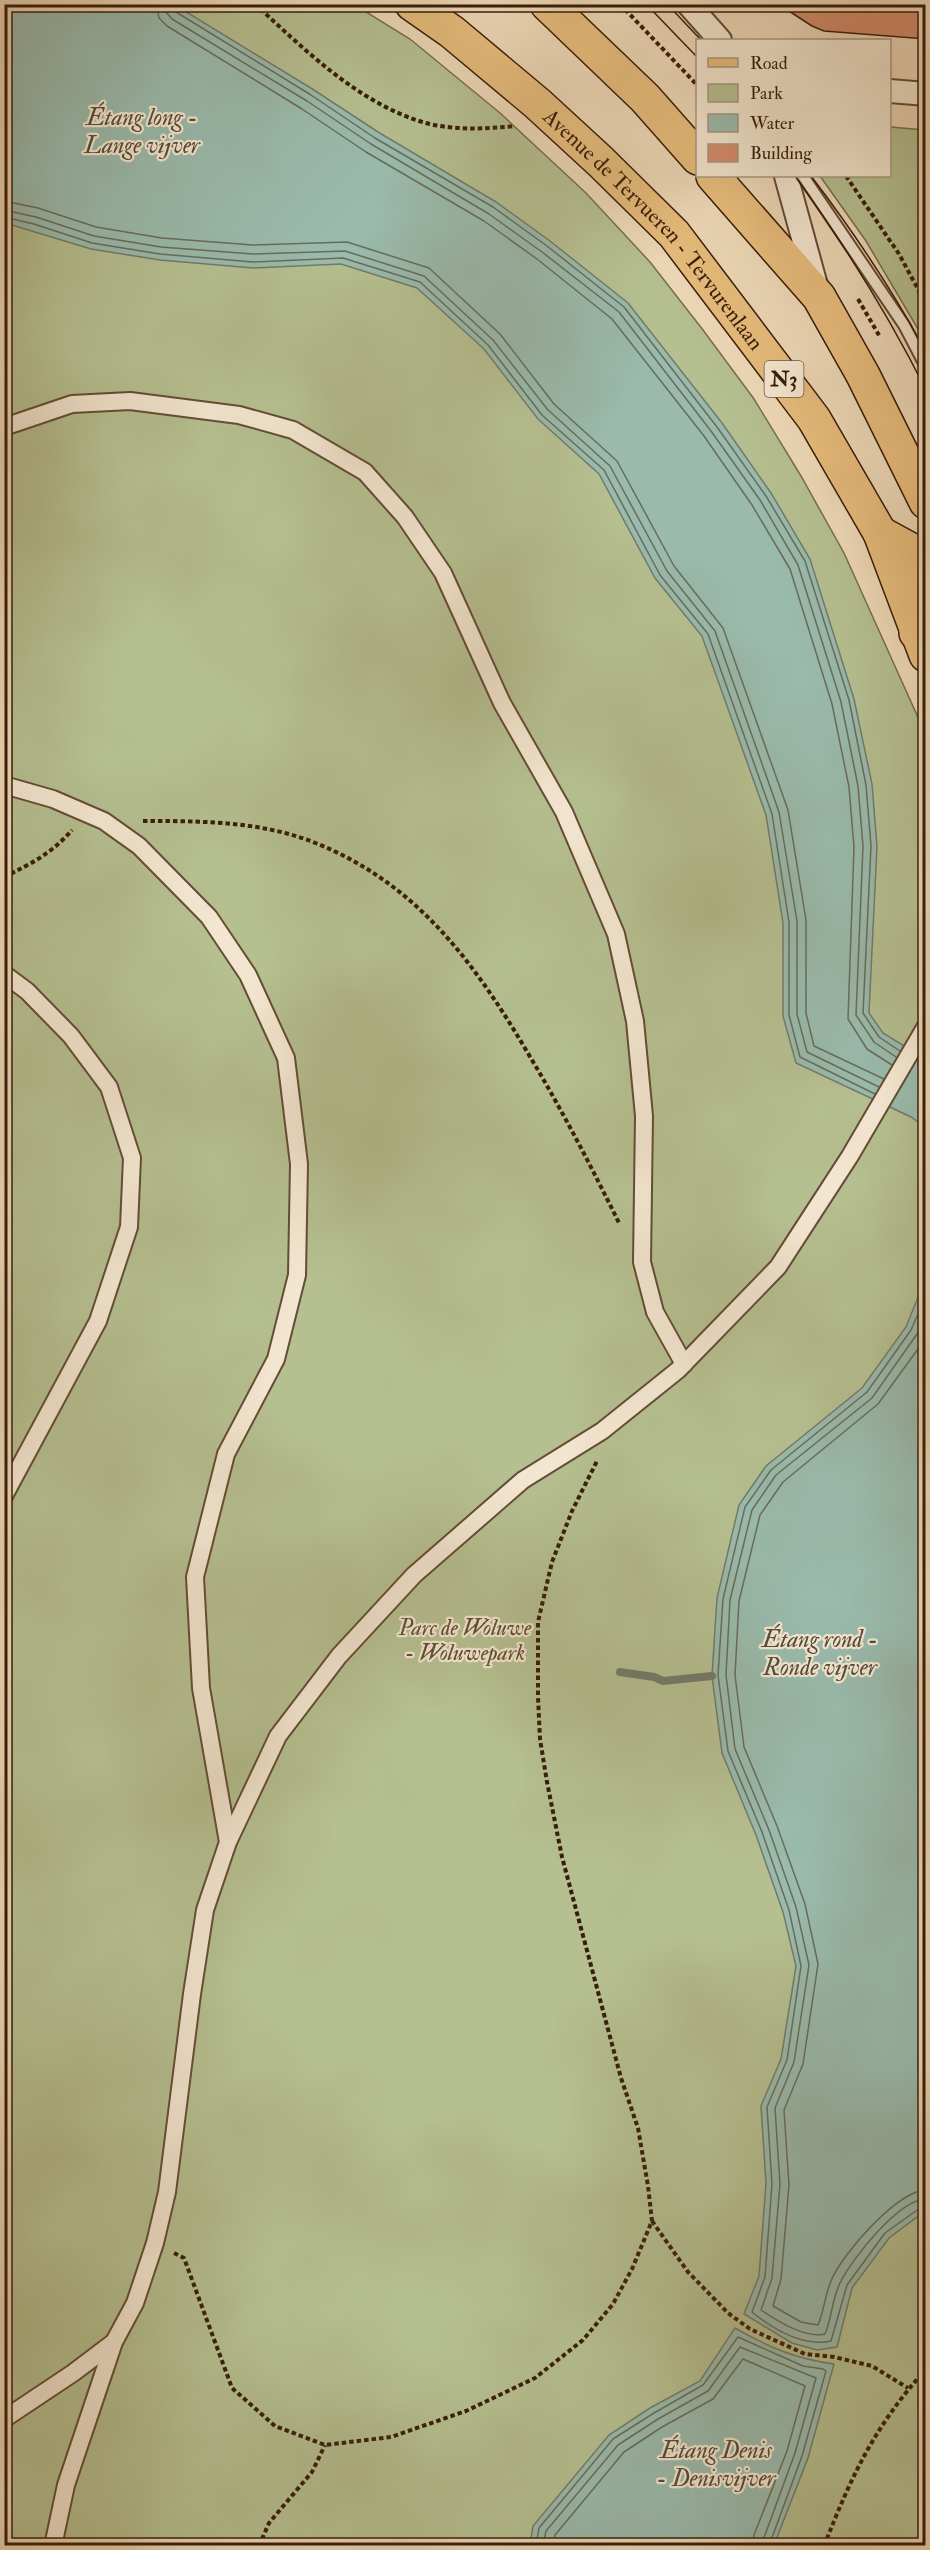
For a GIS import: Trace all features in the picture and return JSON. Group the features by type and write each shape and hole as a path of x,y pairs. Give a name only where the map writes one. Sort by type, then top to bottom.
{"main road":[{"name":"Avenue de Tervueren - Tervurenlaan","path":"412,4 452,32 538,104 602,162 674,234 814,419 880,533 921,644"},
{"path":"548,4 645,98 696,156"},
{"path":"714,177 819,297 921,485"},
{"path":"880,533 926,558"},
{"path":"921,644 918,596 926,571"}],"street":[{"path":"688,4 719,39"},
{"path":"891,91 926,94"},
{"path":"786,177 819,297"},
{"path":"4,427 72,404 130,400 239,415 292,430 365,472 405,517 443,573 502,703 564,812 616,934 635,1021 644,1116 642,1262 655,1312 684,1364"},
{"path":"4,785 53,799 104,821 139,846 209,916 248,975 286,1059 299,1164 297,1275 276,1359 226,1455 195,1577 201,1688 228,1842"},
{"path":"4,974 27,992 70,1036 109,1087 132,1158 129,1227 98,1321 4,1496"},
{"path":"53,2546 66,2486 114,2342 135,2303 155,2243 167,2192 205,1910 228,1842 278,1736 347,1647 414,1575 523,1480 602,1431 684,1364 778,1267 850,1156 926,1026"},
{"path":"4,2420 114,2342"}],"lane":[{"path":"804,177 904,325 926,366"}],"path":[{"path":"255,4 337,76 375,101 419,121 449,127 472,129 517,126"},
{"path":"620,4 696,84"},
{"path":"847,177 898,254 926,304"},
{"path":"4,877 43,858 59,845 86,813"},
{"path":"104,821 200,822 233,824 274,831 314,842 384,879 444,933 493,993 570,1124 628,1242 642,1262"},
{"path":"602,1431 596,1465 572,1511 552,1562 538,1622 540,1739 567,1877 621,2078 638,2128 652,2221 687,2272 728,2313 750,2329 805,2354 834,2357 872,2366 908,2388"},
{"path":"155,2243 184,2258 232,2388 275,2426 325,2445 391,2437 466,2411 535,2378 583,2340 613,2304 632,2268 652,2221"},
{"path":"824,2546 853,2475 880,2426 908,2388 926,2369"},
{"path":"259,2546 269,2523 312,2472 325,2445"}],"green space":[{"name":"Parc de Woluwe - Woluwepark","path":"5,5 355,5 410,39 500,113 586,193 650,262 703,330 754,399 844,553 925,733 925,2545 5,2545"},
{"path":"891,127 925,130 925,341 866,241 821,177 891,177"}],"water":[{"name":"Étang long - Lange vijver","path":"5,5 175,5 378,132 496,202 550,241 628,303 722,423 771,493 810,559 854,699 872,784 877,846 869,1013 883,1033 925,1059 925,1127 911,1117 796,1063 783,1016 783,923 766,815 702,636 655,578 599,474 538,419 484,349 417,288 341,264 253,268 160,260 91,249 5,223"},
{"name":"Étang rond - Ronde vijver","path":"925,1280 925,2211 889,2238 852,2288 837,2347 817,2350 792,2343 744,2314 759,2276 766,2183 761,2106 781,2059 796,1966 783,1912 756,1835 722,1753 712,1676 717,1598 739,1505 766,1466 862,1388 906,1327"},
{"name":"Étang Denis - Denisvijver","path":"735,2328 783,2351 807,2359 834,2364 808,2458 774,2545 530,2545 533,2526 609,2435 650,2408 700,2381"}],"building":[{"path":"778,4 926,4 926,39 824,31"}],"waterway":[{"path":"620,1672 654,1677 663,1681 712,1676"}],"tram line":[{"path":"646,4 696,56"},
{"path":"667,4 700,39"},
{"path":"796,177 865,280 926,390"},
{"path":"812,177 872,262 926,352"}]}
